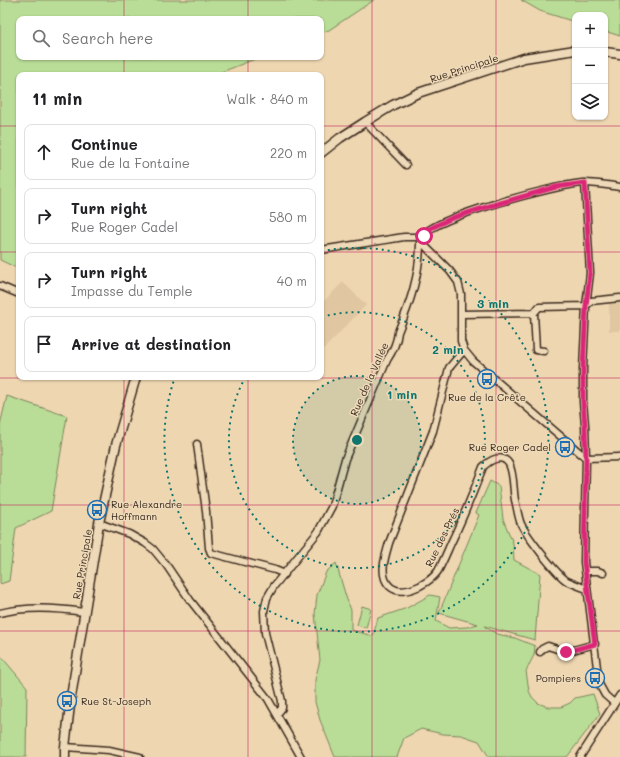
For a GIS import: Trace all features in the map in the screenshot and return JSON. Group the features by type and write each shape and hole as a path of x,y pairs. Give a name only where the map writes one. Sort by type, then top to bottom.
{"street":[{"name":"Rue Principale","path":"324,151 365,122 393,105 418,93 524,58 572,50"},
{"path":"608,52 620,54"},
{"path":"365,122 406,166"},
{"path":"585,183 590,273 586,306 583,402 586,458 585,571 599,684 605,695 614,703"},
{"path":"422,240 429,229 460,216 549,189 585,183 620,187"},
{"path":"324,250 404,237 415,237 419,233 425,246 450,271 458,282 461,294 461,341 464,350 479,366 586,458 620,457"},
{"name":"Rue de la Vallée","path":"277,714 282,708 282,701 265,633 264,611 267,598 274,586 318,532 332,506 345,459 397,340 398,332 416,283 422,240"},
{"path":"0,286 16,293"},
{"path":"544,351 536,350 534,313 539,307 586,306 591,301 620,298"},
{"path":"461,314 534,313"},
{"name":"Rue des Prés","path":"464,350 449,368 433,431 389,543 385,558 385,578 388,584 401,591 411,590 434,577 459,527 483,467 494,458 502,459 508,463 511,470 514,493 521,524 542,554 566,580 587,590"},
{"name":"Rue Principale","path":"65,757 65,747 84,612 99,523 116,445 135,380"},
{"path":"197,444 206,511 209,548 211,553 285,574"},
{"path":"99,523 140,539 168,566 190,600 268,699 301,757"},
{"path":"585,571 598,571 603,573"},
{"path":"0,613 15,609 66,610 84,612"},
{"path":"540,652 548,646 566,652 595,644"},
{"path":"580,757 620,695"},
{"path":"65,747 109,750 140,757"}],"shaded area":[{"path":"343,282 366,305 324,349 324,301"},
{"path":"620,301 620,331 609,331 609,302"}],"green space":[{"path":"0,0 374,0 324,32 324,16 16,16 16,60 252,60 222,72 16,72 16,268 0,260"},
{"path":"521,0 620,0 620,36 608,32 608,12 572,12 572,21 540,11"},
{"path":"7,396 67,416 51,511 16,528 9,581 0,584 0,425"},
{"path":"490,481 499,486 503,519 513,543 514,560 540,574 535,640 484,626 497,634 515,638 535,646 534,655 526,671 529,691 538,703 548,707 561,707 570,703 575,698 593,694 600,714 567,757 489,757 479,741 461,735 443,734 421,729 404,738 397,757 335,757 320,720 315,702 315,680 320,660 315,614 317,595 326,572 336,563 351,610 351,630 373,636 378,618 407,608 430,595 440,597 436,621 449,628 467,627 478,624 439,613 479,515 476,513"},
{"path":"362,606 371,609 366,628 357,625"},
{"path":"0,655 27,687 26,757 0,757"}],"place":[{"name":"Rue de la Crête","path":"487,379"},
{"name":"Rue Roger Cadel","path":"565,447"},
{"name":"Rue Alexandre Hoffmann","path":"97,510"},
{"name":"Pompiers","path":"595,678"},
{"name":"Rue St-Joseph","path":"67,701"}],"route":[{"path":"424,236 423,235 429,229 452,218 536,192 556,187 585,183 590,273 586,306 587,318 583,369 586,458 584,562 595,644 566,652"}]}
